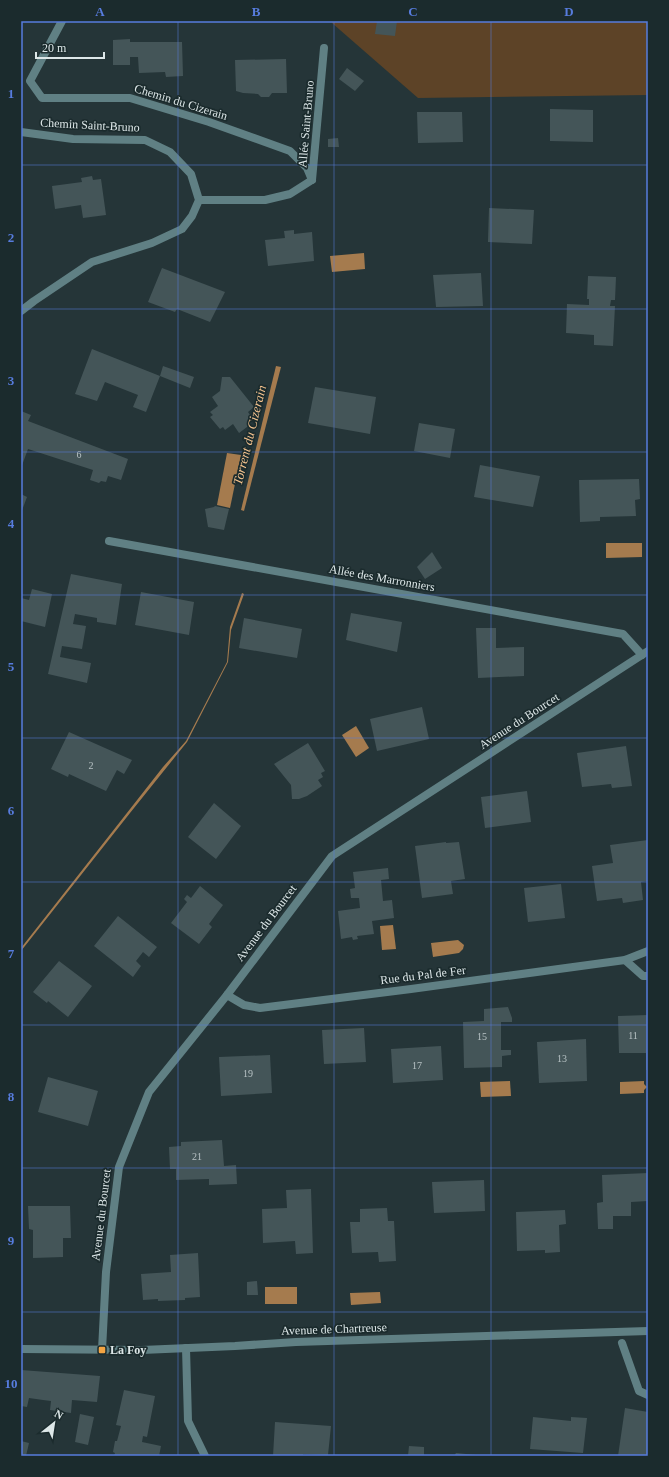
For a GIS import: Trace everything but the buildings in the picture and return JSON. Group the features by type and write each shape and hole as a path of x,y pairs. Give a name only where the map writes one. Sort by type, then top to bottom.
{"street":[{"name":"Chemin du Cizerain","path":"62,21 30,81 42,98 130,98 209,122 290,151 308,168 312,180"},
{"name":"Allée Saint-Bruno","path":"199,200 266,200 290,194 312,180 324,48"},
{"name":"Chemin Saint-Bruno","path":"21,132 73,139 145,140 170,152 191,174 199,200"},
{"path":"21,312 34,301 92,262 152,244 182,229 192,216 199,200"},
{"name":"Allée des Marronniers","path":"109,541 623,634 645,653"},
{"name":"Avenue du Bourcet","path":"102,1350 106,1272 119,1167 149,1092 227,995 332,856 645,653"},
{"name":"Rue du Pal de Fer","path":"227,995 244,1005 260,1008 625,960 648,951"},
{"path":"625,960 643,976 648,976"},
{"name":"Avenue de Chartreuse","path":"21,1349 102,1350 186,1348 296,1342 648,1331"},
{"path":"622,1342 639,1391 648,1395"},
{"path":"186,1348 188,1421 205,1456"}],"shaded area":[{"path":"332,21 648,21 648,95 418,98 332,23"},
{"path":"364,253 365,269 332,272 330,256"},
{"path":"276,366 281,367 244,511 241,510"},
{"path":"227,453 241,455 230,508 217,505"},
{"path":"606,543 642,543 642,557 606,558"},
{"path":"242,593 244,594 231,630 228,662 187,742 21,951 21,948 163,767 186,741 227,662 230,627"},
{"path":"356,726 369,748 356,757 342,735"},
{"path":"393,925 396,949 382,950 380,926"},
{"path":"458,940 464,945 463,949 459,953 433,957 431,943"},
{"path":"510,1081 511,1096 481,1097 480,1082"},
{"path":"644,1081 644,1084 647,1087 644,1090 644,1093 620,1094 620,1082"},
{"path":"265,1287 297,1287 297,1304 265,1304"},
{"path":"380,1292 381,1303 351,1305 350,1293"}],"place":[{"name":"La Foy","path":"102,1350"}],"water label":[{"name":"Torrent du Cizerain","path":"249,435"}]}
